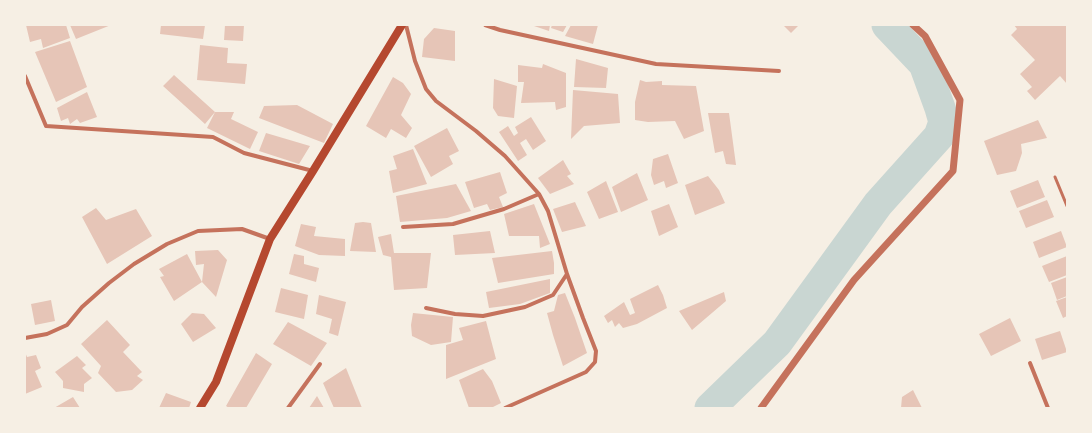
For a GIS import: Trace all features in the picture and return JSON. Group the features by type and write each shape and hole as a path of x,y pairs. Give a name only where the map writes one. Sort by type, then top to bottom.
{"main road":[{"path":"200,408 216,382 270,239 402,25"}],"street":[{"path":"406,25 415,61 426,89 436,101 476,131 505,156 539,194 548,211 567,274 596,351 594,362 586,372 505,408"},
{"path":"485,25 500,30 656,64 779,71"},
{"path":"761,408 854,280 953,171 960,100 925,36 913,25"},
{"path":"25,76 46,126 213,137 244,153 313,171"},
{"path":"403,227 453,224 504,210 539,194"},
{"path":"25,338 47,334 67,325 82,306 134,264 167,244 198,231 242,229 270,239"},
{"path":"426,308 455,314 483,316 525,307 553,294 567,274"},
{"path":"1030,363 1048,408"},
{"path":"288,408 320,364"}],"lane":[{"path":"1055,177 1067,206"}],"building":[{"path":"26,25 66,25 70,38 43,48 41,39 30,42"},
{"path":"70,25 111,25 76,39"},
{"path":"161,25 205,25 203,39 160,34"},
{"path":"225,25 244,25 243,41 224,40"},
{"path":"531,25 550,25 549,31"},
{"path":"552,25 567,25 563,32 551,28"},
{"path":"571,25 598,25 593,44 565,36"},
{"path":"783,25 799,25 791,33"},
{"path":"1014,25 1067,25 1067,84 1060,76 1035,100 1027,91 1032,87 1020,74 1035,60 1011,35 1017,29"},
{"path":"434,28 455,31 455,61 422,57 424,39"},
{"path":"70,41 87,87 56,102 35,52"},
{"path":"200,45 228,48 227,63 247,64 245,84 197,80"},
{"path":"576,59 608,68 606,88 574,87"},
{"path":"543,64 566,73 566,107 556,110 555,102 521,103 524,82 518,82 518,65 542,68"},
{"path":"174,75 215,112 205,124 163,86"},
{"path":"393,77 403,83 411,94 401,115 412,128 406,138 391,129 386,138 366,126"},
{"path":"494,79 517,86 514,118 498,116 493,108"},
{"path":"640,80 646,82 662,81 662,85 696,86 704,131 684,139 675,121 648,122 635,120 635,102"},
{"path":"573,90 618,94 620,123 584,126 571,139"},
{"path":"87,92 97,117 80,123 77,119 70,124 68,118 61,121 57,108"},
{"path":"297,105 333,124 324,143 259,118 264,106"},
{"path":"215,112 234,112 231,119 258,132 250,149 207,128"},
{"path":"708,113 729,113 736,165 726,164 723,151 715,153"},
{"path":"531,117 546,141 533,150 526,139 520,143 527,155 518,161 499,132 508,126 514,136 518,133 515,127"},
{"path":"1038,120 1047,138 1021,144 1022,153 1016,171 997,175 984,141"},
{"path":"447,128 459,151 449,156 453,164 431,177 414,146"},
{"path":"266,133 310,146 299,164 259,151"},
{"path":"413,149 427,184 393,193 389,171 397,169 393,156"},
{"path":"668,154 678,183 666,188 664,181 654,185 651,175 653,159"},
{"path":"563,160 571,174 567,176 574,184 550,194 538,178"},
{"path":"500,172 507,193 499,197 503,207 490,210 487,204 474,208 465,182"},
{"path":"637,173 648,200 621,212 612,187"},
{"path":"708,176 719,190 725,203 695,215 685,185"},
{"path":"1038,180 1045,197 1017,208 1010,191"},
{"path":"606,181 618,212 599,219 587,192"},
{"path":"456,184 471,211 447,218 400,222 396,196"},
{"path":"1047,200 1054,217 1026,228 1019,211"},
{"path":"575,202 586,226 562,232 553,209"},
{"path":"534,204 550,244 540,248 539,236 509,236 504,214"},
{"path":"669,204 678,227 659,236 651,211"},
{"path":"96,208 106,220 136,209 152,236 107,264 82,217"},
{"path":"355,223 371,223 376,252 350,251"},
{"path":"301,224 316,227 314,236 345,239 345,256 319,255 295,246"},
{"path":"490,231 495,253 455,255 453,235"},
{"path":"1061,231 1067,247 1039,258 1033,242"},
{"path":"391,234 394,253 431,253 427,288 394,290 391,257 383,255 378,237"},
{"path":"218,250 227,260 216,297 202,282 204,264 196,265 195,251"},
{"path":"552,251 554,274 498,283 492,258"},
{"path":"187,254 202,282 174,301 160,277 164,276 159,269"},
{"path":"294,254 304,256 304,264 319,268 316,282 289,274"},
{"path":"1067,256 1067,275 1049,282 1042,266"},
{"path":"1067,277 1067,296 1057,300 1051,283"},
{"path":"550,279 550,293 520,304 489,308 486,292"},
{"path":"658,285 667,308 637,324 623,328 619,323 615,327 612,320 608,323 604,316 624,302 630,315 635,313 630,299"},
{"path":"281,288 308,295 304,319 275,312"},
{"path":"724,292 726,301 692,330 679,311"},
{"path":"565,293 587,353 563,366 547,313 554,311 558,295"},
{"path":"319,295 346,302 338,336 329,333 332,319 316,314"},
{"path":"1067,297 1067,316 1063,318 1056,301"},
{"path":"51,300 55,321 35,325 31,304"},
{"path":"192,313 204,314 216,328 193,342 181,324"},
{"path":"413,313 453,317 451,342 431,345 412,336 411,325"},
{"path":"1010,318 1021,341 991,356 979,334"},
{"path":"107,320 130,345 123,352 142,372 137,376 143,380 132,390 116,392 98,373 101,366 81,344"},
{"path":"486,321 496,359 446,379 446,345 463,340 459,328"},
{"path":"288,322 327,343 311,366 273,344"},
{"path":"1060,331 1067,352 1042,360 1035,339"},
{"path":"25,352 27,357 36,355 41,368 35,371 42,387 25,394"},
{"path":"256,353 272,364 246,408 229,408 226,406"},
{"path":"77,356 86,365 82,368 92,378 84,384 84,392 63,388 63,381 55,372"},
{"path":"346,368 362,408 334,408 323,383"},
{"path":"483,369 492,381 501,403 491,408 469,408 459,380"},
{"path":"913,390 922,408 901,408 902,397"},
{"path":"166,393 191,402 189,408 159,408"},
{"path":"317,396 324,408 309,408"},
{"path":"73,397 80,408 54,408"}],"waterway":[{"path":"710,408 777,343 878,204 939,136 944,122 924,64 887,25"}]}
